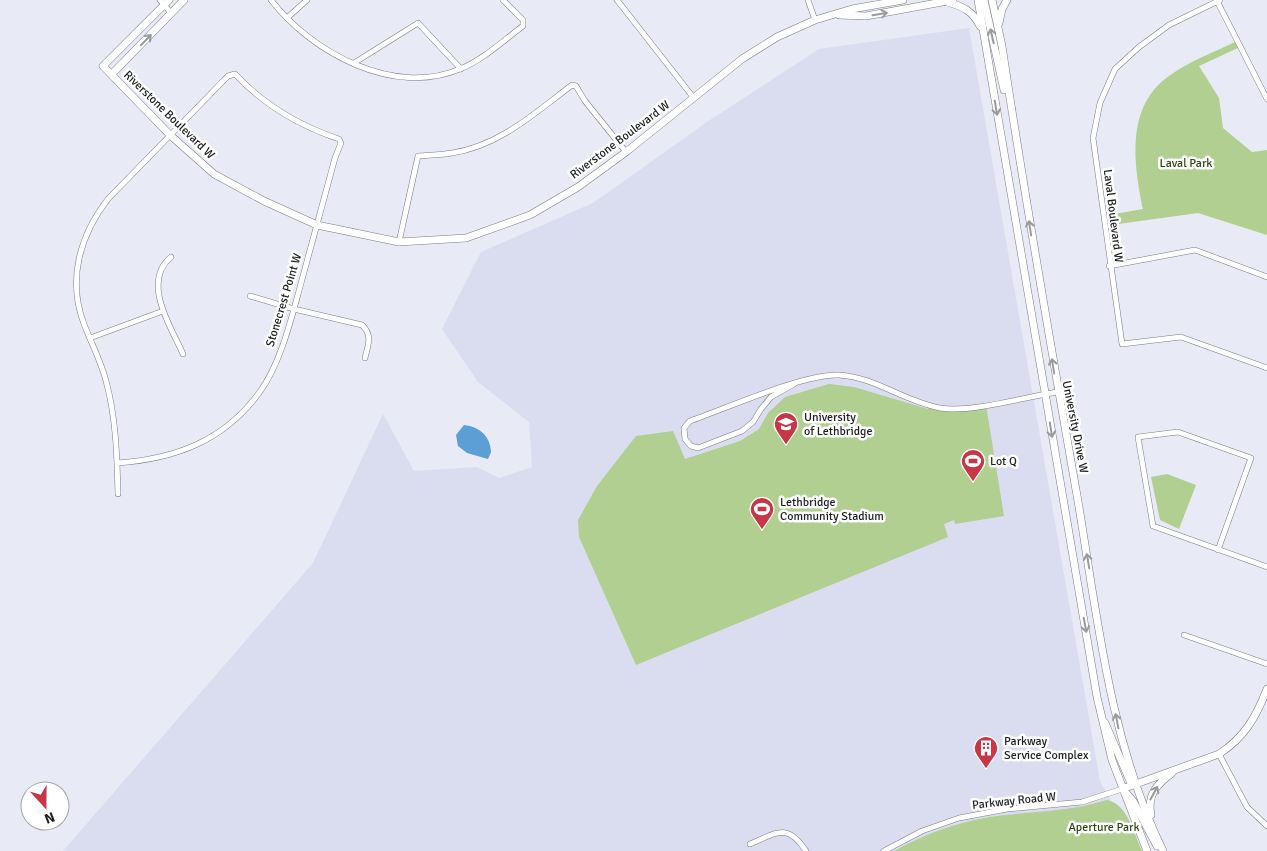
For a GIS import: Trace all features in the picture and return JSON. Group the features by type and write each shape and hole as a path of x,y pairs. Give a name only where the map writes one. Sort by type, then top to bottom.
{"main road":[{"path":"112,74 184,0"},
{"name":"Riverstone Boulevard W","path":"165,1 104,66 170,136 214,174 264,201 317,225 399,242 466,238 530,215 578,187 626,152 693,97 759,47 815,20 903,0"},
{"name":"University Drive W","path":"978,0 1101,716 1112,760 1122,789 1148,851"},
{"path":"984,0 1016,134"},
{"name":"University Drive W","path":"992,0 1000,34 1057,392 1118,726 1135,784 1161,851"},
{"path":"1000,34 1000,16 1007,0"},
{"path":"949,1 975,16 984,36"},
{"name":"Riverstone Boulevard W","path":"831,15 866,16 949,1"},
{"path":"1161,851 1133,801 1122,789 1219,754 1243,736 1254,721 1267,689"},
{"path":"1101,716 1110,731 1130,782 1135,784"},
{"path":"1152,826 1149,807 1151,795 1160,782 1178,768"}],"street":[{"path":"271,0 287,18 316,42 354,63 393,76 420,79 437,77 475,62 523,26 523,20 503,0"},
{"path":"287,18 308,0"},
{"path":"617,0 693,97"},
{"path":"808,0 815,20"},
{"path":"165,1 171,13"},
{"path":"1218,1 1267,99"},
{"name":"Laval Boulevard W","path":"1218,1 1169,25 1139,47 1115,68 1100,103 1093,138 1109,266 1122,344 1181,337 1267,368"},
{"path":"354,63 418,23 460,69"},
{"name":"Stonecrest Point W","path":"118,463 160,458 186,450 205,441 231,422 260,392 274,365 294,309 341,141 282,113 246,86 235,74 228,76 170,136"},
{"path":"399,242 418,156 453,153 492,141 521,124 572,85 576,86 585,101 626,152"},
{"path":"118,494 118,463 111,400 101,364 81,316 76,288 77,265 86,235 108,199 170,136"},
{"path":"1109,266 1196,250 1267,277"},
{"path":"171,256 162,266 158,284 164,311 183,354"},
{"path":"250,296 294,309 362,325 368,331 370,338 365,358"},
{"path":"90,338 164,311"},
{"path":"794,384 771,397 761,409 754,422 739,433 698,448 692,446 685,439 684,428 690,421 794,384 823,376 839,375 859,379 927,405 955,409 1057,392"},
{"path":"1218,550 1251,458 1178,432 1138,437 1153,526 1218,550 1267,567"},
{"path":"1184,635 1267,664"},
{"path":"1219,754 1247,807 1267,826"},
{"name":"Parkway Road W","path":"884,851 922,831 959,818 1007,809 1065,805 1122,789"},
{"path":"750,844 785,831 792,833 806,851"}],"shaded area":[{"name":"University of Lethbridge","path":"969,28 1100,781 1139,851 63,851 313,563 383,414 414,471 477,467 499,478 532,467 529,422 478,382 442,329 481,252 593,203 707,122 819,49"}],"green space":[{"name":"Laval Park","path":"1237,41 1240,47 1199,66 1219,98 1223,128 1252,152 1267,150 1267,235 1198,213 1104,226 1103,216 1143,209 1137,174 1136,137 1139,120 1145,104 1155,89 1169,76 1185,66"},
{"name":"Lethbridge Community Stadium","path":"829,384 854,387 928,409 927,405 941,408 986,405 1004,516 955,524 954,520 944,524 948,537 636,665 579,537 578,520 597,486 636,436 673,431 685,459 740,441 759,429 768,413 785,397"},
{"path":"1167,474 1196,485 1179,529 1160,520 1151,477"},
{"name":"Aperture Park","path":"1107,800 1120,807 1125,813 1142,851 894,851 934,832 961,823 1004,815 1068,809"}],"water":[{"path":"464,425 479,430 489,441 491,452 488,459 467,453 458,446 456,435"}],"place":[{"name":"University of Lethbridge","path":"786,445"},
{"name":"Lot Q","path":"973,482"},
{"name":"Lethbridge Community Stadium","path":"762,530"},
{"name":"Parkway Service Complex","path":"986,769"}]}
